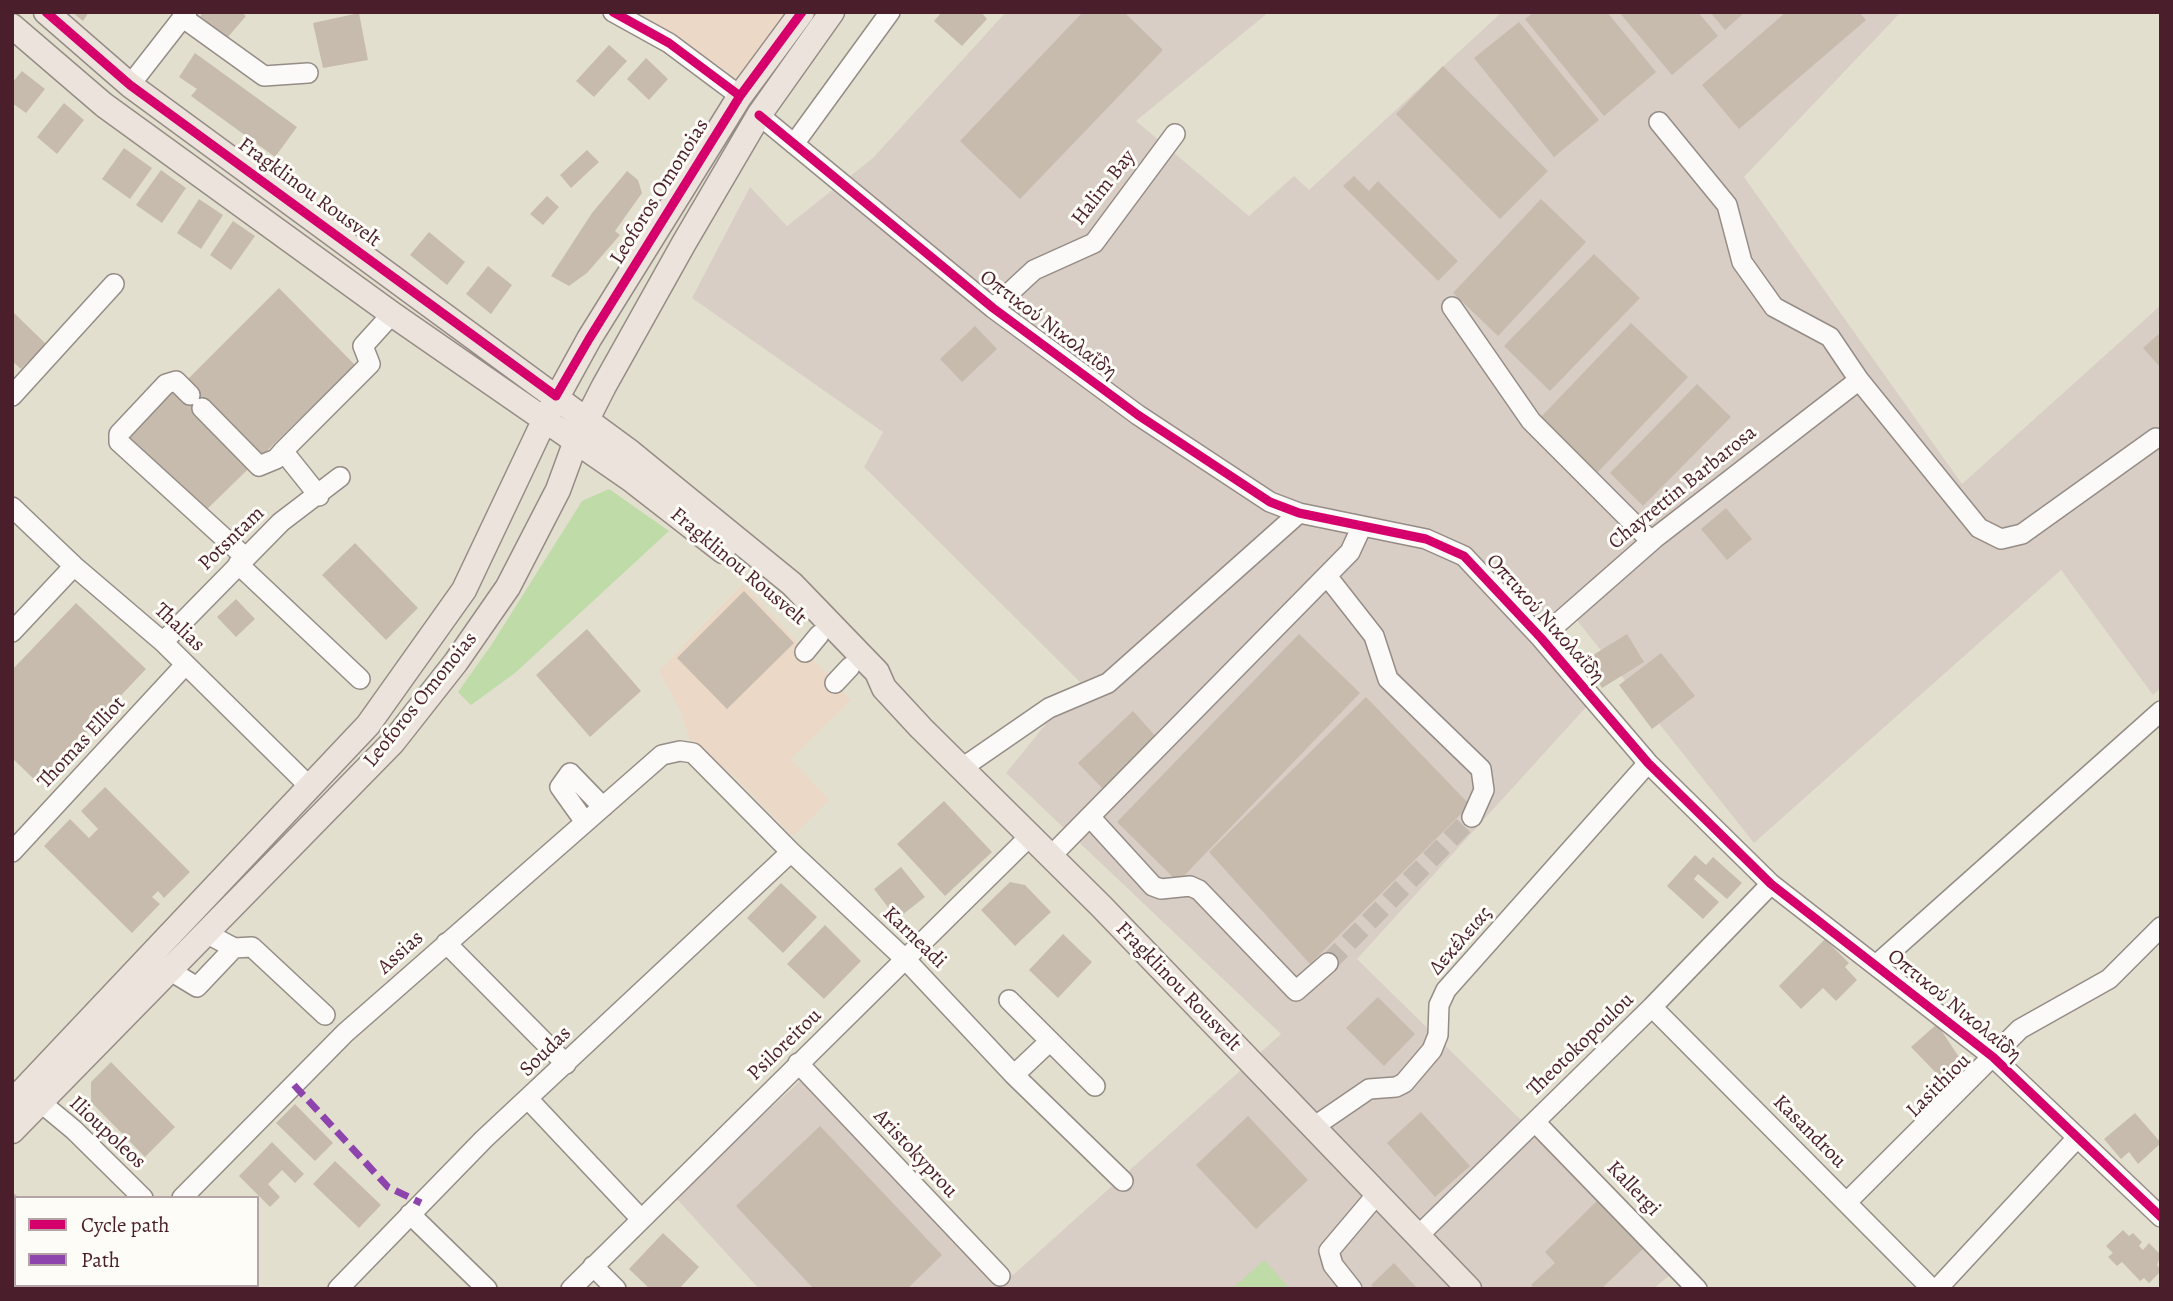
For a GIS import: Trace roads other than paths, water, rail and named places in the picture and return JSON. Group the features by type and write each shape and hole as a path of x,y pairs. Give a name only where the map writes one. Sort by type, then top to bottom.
{"main road":[{"name":"Fragklinou Rousvelt","path":"46,12 130,85 551,407 792,584 877,672 884,688 1031,835 1469,1289"},
{"name":"Leoforos Omonoias","path":"12,1102 368,725 464,590 551,407 589,339 740,96 802,12"},
{"name":"Leoforos Omonoias","path":"12,1131 393,742 456,662 508,587 558,490 582,430 684,243 759,115 832,12"},
{"name":"Fragklinou Rousvelt","path":"12,26 104,105 393,314 551,407"},
{"name":"Fragklinou Rousvelt","path":"582,430 643,489 783,598 812,644 842,675 884,688"}],"street":[{"path":"612,12 669,43 740,96"},
{"path":"794,144 890,12"},
{"path":"130,85 185,15 264,76 308,73"},
{"name":"Οπτικού Νικολαΐδη","path":"759,115 993,308 1138,415 1259,495 1299,513 1426,539 1464,556 1541,638 1648,763 1770,884 1993,1057 2161,1217"},
{"path":"1659,122 1727,205 1742,262 1774,307 1830,337 1858,380 1979,528 2001,539 2022,534 2156,438"},
{"name":"Halim Bay","path":"993,308 1034,270 1094,243 1175,134"},
{"path":"12,396 114,284"},
{"path":"1452,307 1531,421 1651,541"},
{"path":"360,679 119,442 119,434 166,384 176,381 259,466 276,458 370,364 363,346 393,314"},
{"name":"Chayrettin Barbarosa","path":"1541,638 1651,541 1858,380"},
{"path":"283,451 319,496"},
{"name":"Potsntam","path":"163,642 281,522 319,496 340,477"},
{"name":"Thalias","path":"12,507 74,566 163,642 310,787"},
{"path":"962,768 1049,708 1108,683 1299,513"},
{"path":"1051,856 1350,552 1362,526"},
{"path":"12,632 74,566"},
{"path":"1327,576 1374,636 1388,679 1481,769 1484,790 1472,817"},
{"name":"Thomas Elliot","path":"12,852 185,665"},
{"path":"1876,965 2161,711"},
{"name":"Karneadi","path":"663,755 680,751 694,753 730,782 791,852 907,961 1014,1074 1123,1181"},
{"name":"Assias","path":"184,1196 345,1033 663,755"},
{"name":"Δεκέλειας","path":"1312,1128 1369,1089 1395,1087 1404,1083 1432,1050 1438,1035 1439,1005 1446,990 1648,763"},
{"path":"585,822 565,780 603,807"},
{"path":"1090,817 1153,886 1161,889 1190,886 1199,890 1296,991 1328,962"},
{"name":"Psiloreitou","path":"571,1289 798,1063 907,961 1031,835"},
{"name":"Soudas","path":"338,1289 484,1139 529,1100 791,852"},
{"name":"Theotokopoulou","path":"1419,1235 1652,1007 1770,884"},
{"name":"Lasithiou","path":"1847,1202 2020,1029 2109,979 2161,927"},
{"path":"204,932 234,948 253,947 325,1015"},
{"path":"446,943 566,1064"},
{"path":"169,970 197,987 234,948"},
{"path":"1009,1000 1095,1086"},
{"name":"Kasandrou","path":"1652,1007 1935,1289"},
{"path":"1014,1074 1050,1041"},
{"name":"Aristokyprou","path":"798,1063 1000,1276"},
{"path":"529,1100 641,1219"},
{"name":"Ilioupoleos","path":"39,1101 74,1130 141,1196"},
{"name":"Kallergi","path":"1535,1122 1697,1289"},
{"path":"1935,1289 2077,1138"},
{"path":"1352,1289 1332,1265 1329,1251 1378,1193"},
{"path":"410,1214 487,1289"},
{"path":"593,1266 615,1289"}],"tunnel":[{"path":"1328,963 1472,817"}]}
